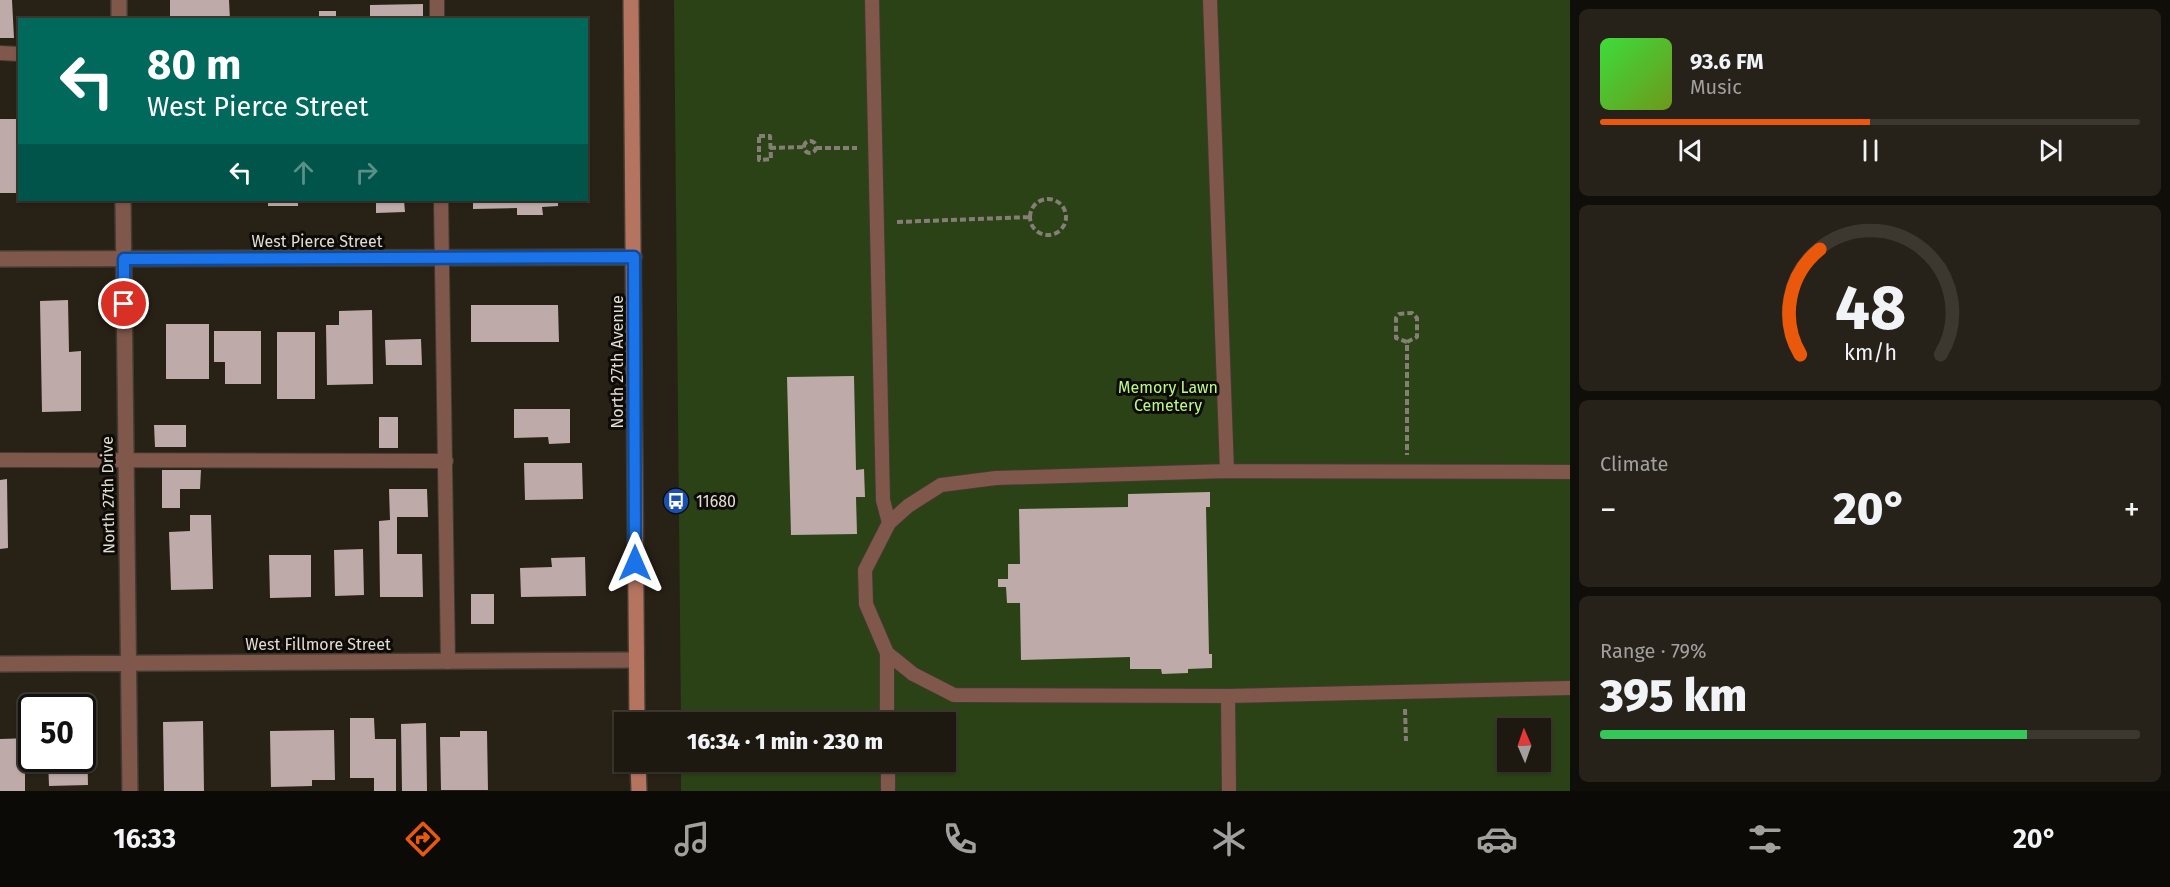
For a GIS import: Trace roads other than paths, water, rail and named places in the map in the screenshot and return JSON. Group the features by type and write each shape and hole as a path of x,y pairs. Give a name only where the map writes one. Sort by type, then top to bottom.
{"main road":[{"name":"North 27th Avenue","path":"631,0 637,712"},
{"path":"638,772 639,791"}],"street":[{"path":"119,0 120,18"},
{"name":"North 27th Drive","path":"123,201 130,791"},
{"name":"West Pierce Street","path":"0,259 634,257"},
{"name":"West Fillmore Street","path":"0,664 636,660"}],"lane":[{"path":"437,0 437,18"},
{"path":"872,0 884,500 889,523"},
{"path":"1210,0 1227,471"},
{"path":"0,53 18,54"},
{"path":"441,201 448,662"},
{"path":"0,460 446,461"},
{"path":"887,712 887,653 866,604 865,570 889,523 908,506 941,485 996,478 1227,471 1570,472"},
{"path":"887,653 913,674 954,695 1228,696 1570,688"},
{"path":"1228,696 1229,791"},
{"path":"888,772 888,791"}],"place":[{"name":"11680","path":"676,501"}],"park label":[{"name":"Memory Lawn Cemetery","path":"1168,396"}]}
